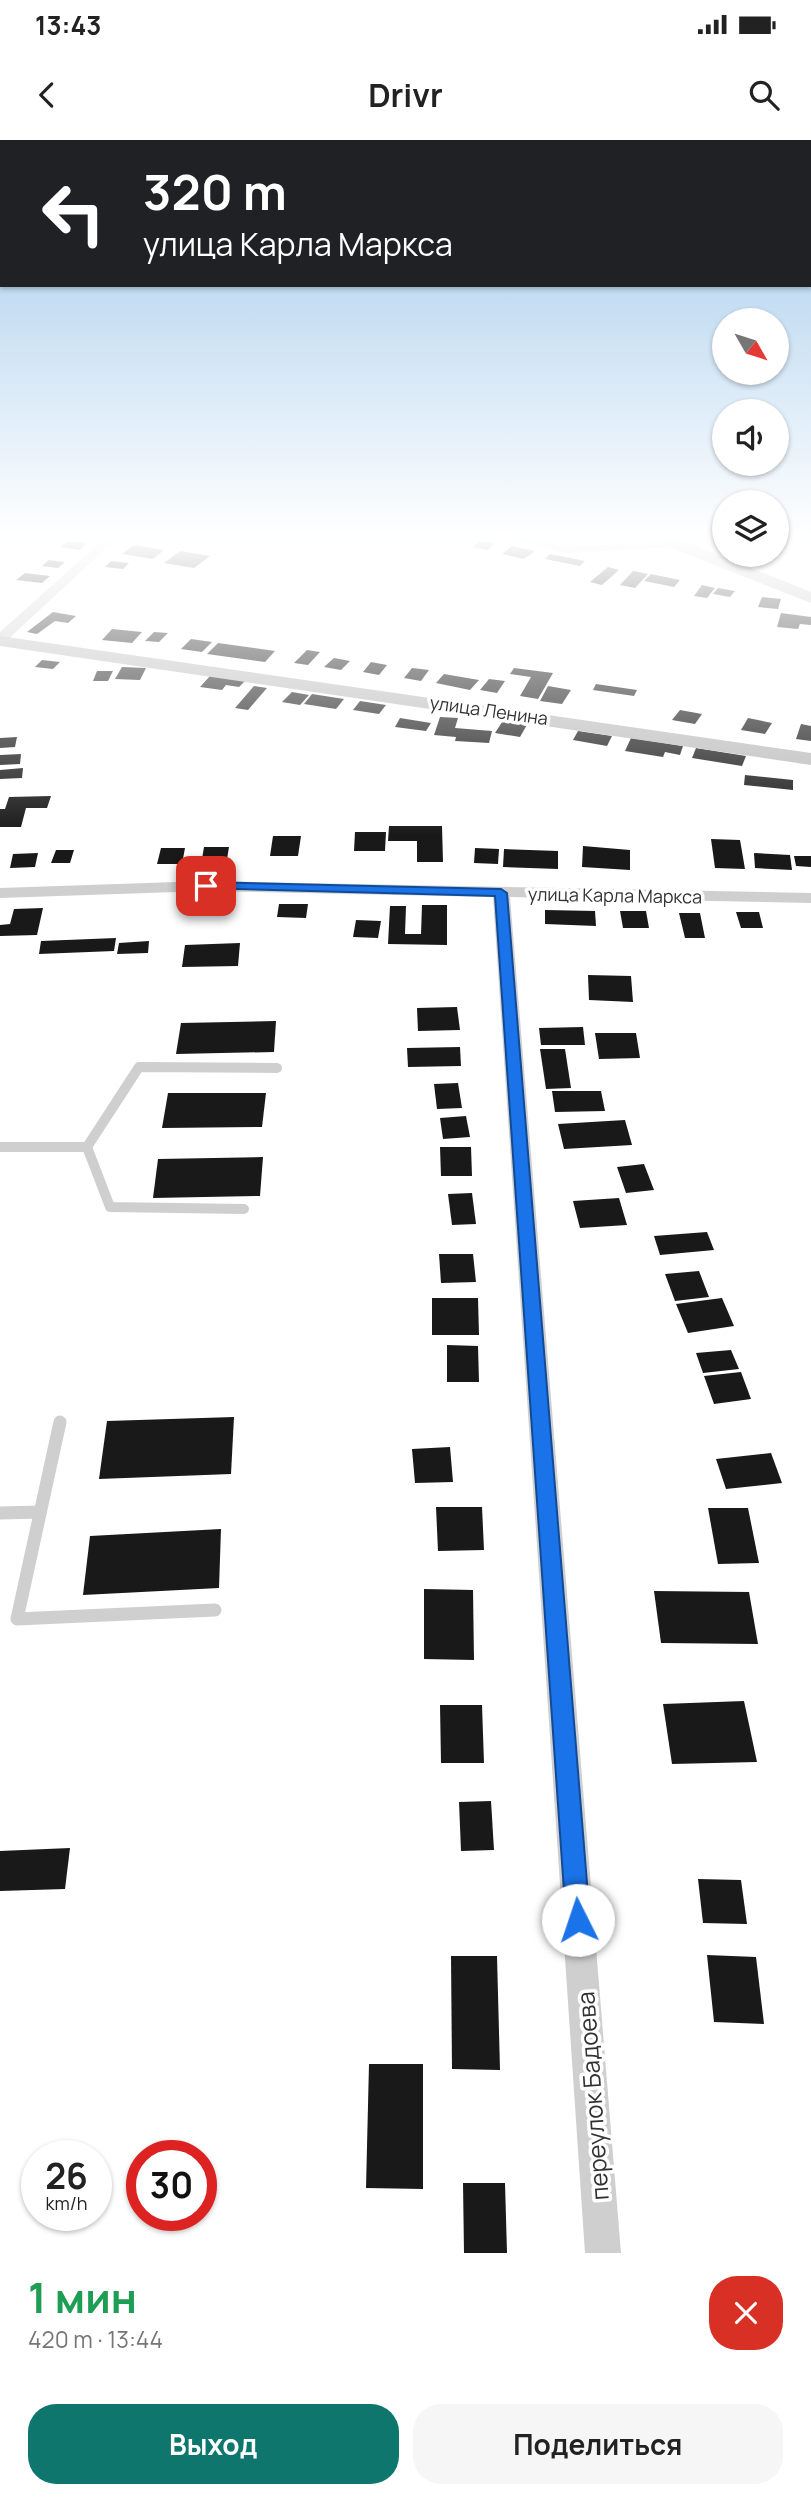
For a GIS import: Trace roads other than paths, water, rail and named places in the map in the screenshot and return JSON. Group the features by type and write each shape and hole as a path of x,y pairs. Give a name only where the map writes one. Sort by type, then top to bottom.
{"street":[{"name":"улица Ленина","path":"0,640 811,759"},
{"name":"улица Карла Маркса","path":"0,893 206,886 811,898"},
{"name":"переулок Бадоева","path":"501,893 603,2253"}],"lane":[{"path":"87,1147 139,1067 277,1068"},
{"path":"0,1147 87,1147"},
{"path":"87,1147 110,1207 244,1209"},
{"path":"60,1422 17,1619 215,1610"},
{"path":"0,1513 40,1512"}]}
